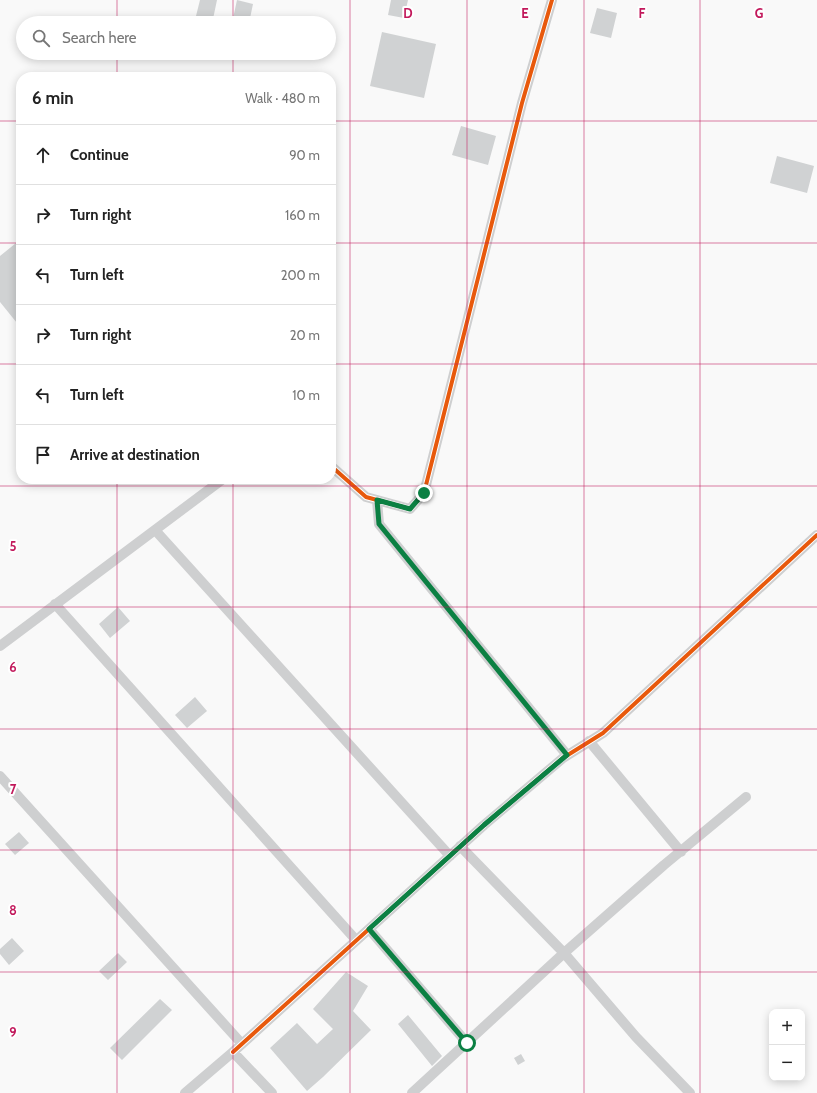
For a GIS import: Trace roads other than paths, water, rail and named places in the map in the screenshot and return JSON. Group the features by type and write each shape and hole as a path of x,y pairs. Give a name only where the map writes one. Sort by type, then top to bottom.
{"street":[{"path":"336,470 366,497 410,509 424,493 522,103 552,0"},
{"path":"0,646 216,484"},
{"path":"377,500 379,524 567,755"},
{"path":"155,530 450,856"},
{"path":"185,1093 242,1044 460,846 567,755 602,733 817,535"},
{"path":"55,604 356,940"},
{"path":"589,741 681,852"},
{"path":"0,776 242,1044"},
{"path":"412,1093 564,953 746,796"},
{"path":"460,846 564,953 636,1037 690,1093"},
{"path":"369,929 467,1043"},
{"path":"232,1052 272,1093"}]}
